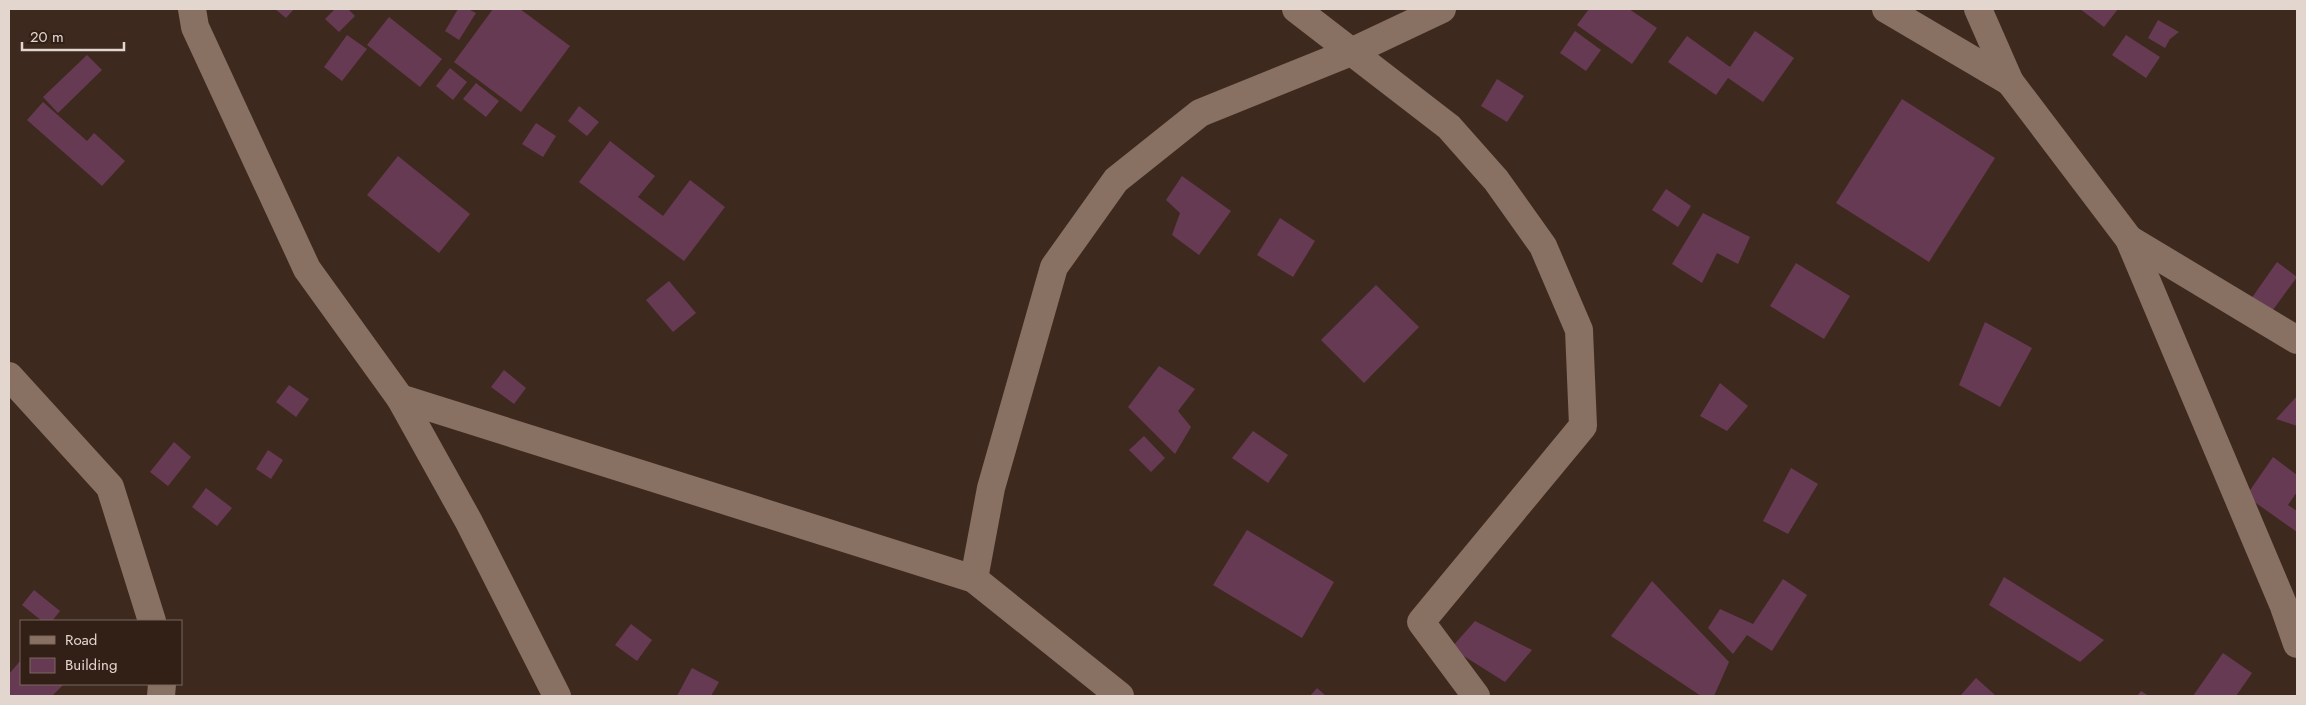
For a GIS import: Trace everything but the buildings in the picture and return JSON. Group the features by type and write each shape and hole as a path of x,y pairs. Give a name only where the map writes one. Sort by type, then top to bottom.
{"street":[{"path":"192,9 195,27 307,269 400,398 469,522 557,696"},
{"path":"1296,9 1449,127 1496,180 1543,246 1579,330 1582,426 1421,622 1476,696"},
{"path":"974,579 991,488 1054,267 1116,180 1200,113 1351,52 1442,9"},
{"path":"1886,9 2010,82"},
{"path":"1978,9 2010,82 2129,238 2283,604 2297,644"},
{"path":"2129,238 2297,340"},
{"path":"9,376 110,487 152,620"},
{"path":"400,398 974,579 1120,696"}]}
